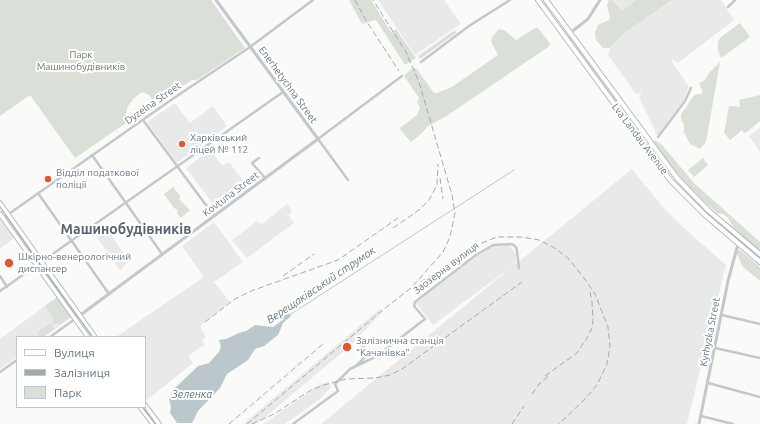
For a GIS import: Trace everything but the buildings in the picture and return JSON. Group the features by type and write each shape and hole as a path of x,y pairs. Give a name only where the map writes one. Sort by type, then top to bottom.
{"main road":[{"name":"Lva Landau Avenue","path":"538,0 665,173 680,191 704,215 760,262"},
{"name":"Lva Landau Avenue","path":"546,0 681,183 709,211 760,254"},
{"path":"619,111 624,107"},
{"path":"0,203 94,336"},
{"path":"0,214 87,336"},
{"path":"738,244 742,239"},
{"path":"146,406 159,424"},
{"path":"141,408 153,424"}],"street":[{"name":"Enerhetychna Street","path":"216,0 348,180"},
{"name":"Dyzelna Street","path":"3,218 250,47 313,0"},
{"path":"421,62 470,26 510,0"},
{"path":"565,37 588,20 600,0"},
{"path":"728,8 735,0"},
{"name":"Kovtuna Street","path":"51,336 402,76"},
{"path":"658,137 685,101 691,88"},
{"path":"0,291 42,263 283,92"},
{"path":"143,120 214,216"},
{"path":"92,156 162,254"},
{"path":"258,158 252,163 265,178"},
{"path":"38,193 109,294"},
{"name":"Заозерна вулиця","path":"293,424 338,392 335,384 350,369 377,356 425,320 414,306 415,302 443,279 484,250 497,244 512,244 516,247 519,268"},
{"name":"Kyrhyzka Street","path":"699,424 732,260 738,244"},
{"path":"0,276 7,287"},
{"path":"722,315 760,324"},
{"path":"354,368 369,353 362,345"},
{"path":"715,348 760,358"},
{"path":"0,372 16,361"},
{"path":"708,383 760,397"},
{"path":"701,416 733,424"}],"shaded area":[{"path":"378,0 444,0 461,24 415,55"},
{"path":"612,0 638,0 622,11"},
{"path":"672,0 721,0 734,20 678,63 672,59 671,60 689,87 683,101 664,126 658,137 639,97 642,92 636,94 608,55 610,48 623,34"},
{"name":"Харківський ліцей № 112","path":"175,103 190,123 213,106 227,126 177,163 147,122"},
{"path":"760,128 760,152 749,136"},
{"path":"210,150 222,165 229,162 247,186 216,208 186,168"},
{"path":"632,169 662,206 685,229 726,265 687,424 321,424 514,265 433,325 416,303 480,254 493,246 509,245 516,254 516,264"},
{"path":"287,204 292,211 289,215 294,223 247,258 232,240 257,221 262,224"},
{"path":"0,219 14,238 0,249"},
{"path":"214,222 243,262 214,282 230,302 200,326 206,337 202,341 205,344 188,356 193,363 147,400 146,336 117,336 204,277 182,246"},
{"path":"106,228 129,261 120,270 95,235"},
{"path":"45,306 59,326 45,336 16,336 16,358 0,369 0,339"},
{"path":"381,308 383,311 348,348 264,418 254,424 243,424"},
{"path":"329,382 331,387 320,399 285,424 263,424 321,384"}],"green space":[{"name":"Парк Машинобудівників","path":"0,0 211,0 245,48 197,80 192,80 156,105 149,95 142,92 134,98 128,106 125,116 129,121 75,158 30,95 0,116"},
{"path":"349,0 371,0 391,32 396,29 416,58 405,65 376,20 362,24"},
{"path":"609,0 612,0 622,11 637,0 672,0 623,34 610,48 603,48 596,40 595,32 598,25 609,20 610,17 607,5"},
{"path":"740,23 750,37 721,58 718,50 718,42 721,37"},
{"path":"537,27 549,42 550,44 548,47 445,117 428,126 411,142 403,133 400,129 401,127 417,115 420,107 417,102 419,98 404,76 410,70 415,68 417,69 434,93 437,93 452,87 498,55 491,41 492,37 499,29 504,30 516,40"},
{"path":"455,30 456,33 420,59 418,56"},
{"path":"570,37 620,105 619,106 569,38"},
{"path":"720,62 706,142 700,149 690,144 684,132 684,124 681,119 681,114 695,95 703,92 699,83 705,80 709,73"},
{"path":"760,95 760,121 747,132 744,133 742,130 730,140 724,133 729,106 740,107 739,100"},
{"path":"655,140 662,145 694,183 760,242 760,251 733,227 728,218 723,214 717,213 688,187 654,144 653,141"},
{"path":"703,158 708,165 694,177 688,170"},
{"path":"673,175 699,203 733,234 732,235 689,195 672,176"},
{"path":"173,187 180,196 179,199 190,210 182,217 180,217 177,213 178,210 174,208 164,194"},
{"path":"8,216 41,263 38,265 5,218"},
{"path":"738,250 760,267 760,281 742,266 737,253"},
{"path":"42,265 78,316 75,318 39,267"},
{"path":"57,297 71,317 59,326 57,323 53,324 52,322 54,319 45,306"},
{"path":"50,323 54,329 44,336 39,336 37,333"}],"water":[{"name":"Зеленка","path":"287,312 291,316 283,323 278,335 264,346 255,349 248,360 227,374 220,388 198,411 192,423 177,423 170,413 171,407 169,399 172,391 198,366 209,363 219,352 221,346 219,340 226,339 246,331 255,325 273,327 279,323"}],"waterway":[{"name":"Верещаківський струмок","path":"291,314 514,170"}],"tram line":[{"path":"0,207 92,336"},
{"path":"143,408 155,424"}],"railway":[{"path":"355,0 367,22 399,71"},
{"path":"247,424 411,288 443,252 450,237 455,213 452,195 419,82 406,52 373,0"},
{"path":"393,228 419,210 429,200 437,185 438,164"},
{"path":"440,178 443,199"},
{"path":"205,322 235,299 251,291 338,260 398,218"},
{"path":"421,282 477,245 497,237 522,237 539,240 553,247 568,258 595,294 608,327 610,346 607,364 597,385 559,424"},
{"path":"283,276 314,254"},
{"path":"252,424 274,414 311,390 324,385 346,379 375,378 390,375 402,369 522,282"},
{"path":"545,376 577,353 587,338 592,328 593,321 590,292"},
{"path":"229,424 323,344"},
{"path":"532,394 540,383 550,375"},
{"path":"512,424 524,406"}],"place":[{"name":"Харківський ліцей № 112","path":"182,144"},
{"name":"Відділ податкової поліції","path":"48,179"},
{"name":"Шкірно-венерологічний диспансер","path":"9,263"},
{"name":"Залізнична станція \"Качанівка\"","path":"347,347"}],"district":[{"name":"Машинобудівників","path":"126,229"}]}
